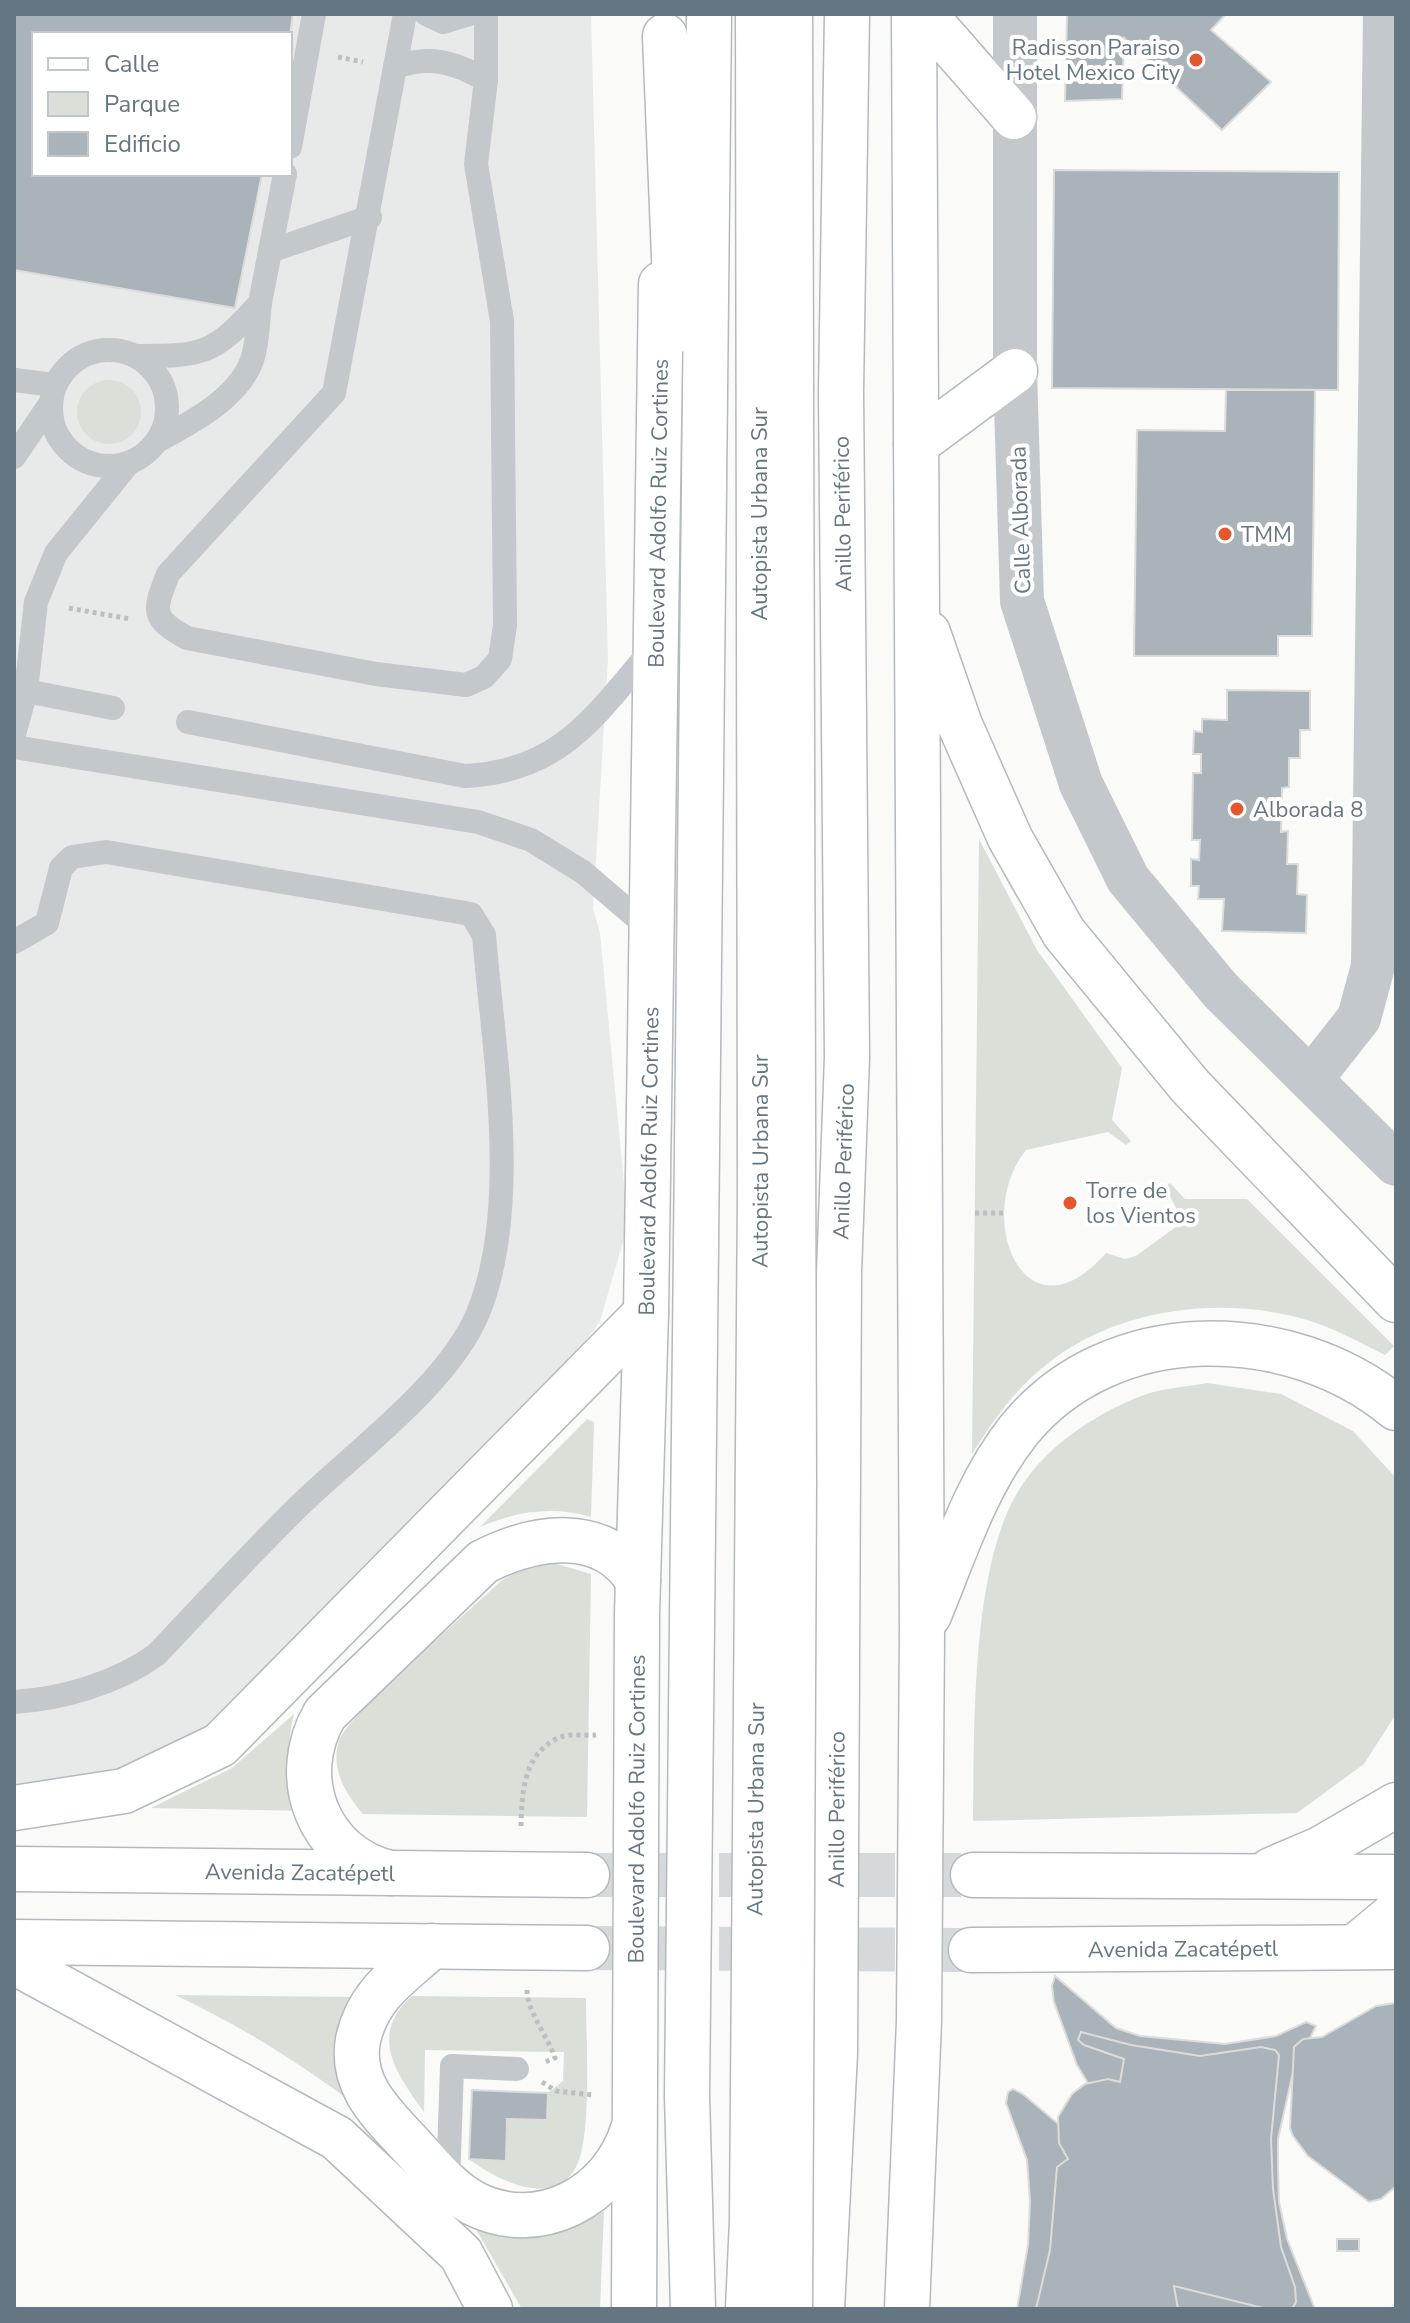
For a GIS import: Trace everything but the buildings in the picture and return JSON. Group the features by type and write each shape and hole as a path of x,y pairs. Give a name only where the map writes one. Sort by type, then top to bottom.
{"main road":[{"path":"693,2309 687,2096 698,808 709,14"},
{"name":"Autopista Urbana Sur","path":"748,2309 752,2189 760,1208 758,14"},
{"name":"Autopista Urbana Sur","path":"790,14 794,1594 790,2309"},
{"name":"Anillo Periférico","path":"822,2309 835,2053 839,1289 847,1057 841,392 847,14"},
{"path":"907,2309 919,2021 922,1632 914,14"},
{"path":"924,14 1014,117"},
{"path":"664,25 698,808"},
{"name":"Boulevard Adolfo Ruiz Cortines","path":"634,2309 638,1581 646,1313 664,25"},
{"path":"916,444 1015,371"},
{"path":"916,600 960,725 990,794 1010,838 1064,933 1190,1086 1396,1300"},
{"path":"14,1808 124,1791 220,1745 646,1313"},
{"path":"922,1632 983,1485 1000,1455 1041,1407 1088,1373 1157,1350 1198,1344 1240,1343 1314,1360 1348,1375 1396,1408"},
{"path":"390,1873 367,1868 347,1854 330,1837 318,1816 310,1792 308,1757 313,1734 325,1714 483,1562 505,1550 552,1540 591,1543 620,1557 638,1581"},
{"path":"1258,1876 1320,1849 1396,1805"},
{"name":"Avenida Zacatépetl","path":"14,1869 587,1875"},
{"path":"973,1875 1396,1877"},
{"path":"1376,1947 1396,1913"},
{"path":"14,1942 587,1948"},
{"path":"432,1946 387,1983 376,1998 362,2028 357,2059 360,2075 375,2106 448,2184 474,2203 496,2210 520,2214 564,2210 594,2191 619,2163 636,2119"},
{"name":"Avenida Zacatépetl","path":"971,1950 1376,1947"},
{"path":"14,1962 337,2138 461,2254 490,2309"}],"street":[{"name":"Calle Alborada","path":"1015,14 1015,371 1022,601 1081,784 1128,879 1221,991 1396,1164"},
{"path":"1311,1079 1359,1018 1373,966 1388,567 1390,135 1385,14"}],"lane":[{"path":"292,136 314,14"},
{"path":"405,14 370,217 334,393 168,574 157,603 159,618 166,627 187,638 439,683 466,685 484,677 500,659 505,625 502,321 476,164 486,80 486,14"},
{"path":"426,14 443,22 469,14"},
{"path":"395,67 418,59 438,59 458,64 486,80"},
{"path":"14,734 26,691 36,602 56,553 128,464 145,454 159,440 197,419 233,388 254,357 260,303 285,176"},
{"path":"270,251 370,217"},
{"path":"136,356 193,356 231,335 260,303"},
{"path":"14,457 65,368 89,353 118,350 136,356 151,367 162,383 167,402 166,422 159,440"},
{"path":"14,380 52,395"},
{"path":"52,395 52,424 60,441 73,455 90,464 109,467 128,464"},
{"path":"188,722 465,776 494,774 524,767 550,755 588,724 656,645"},
{"path":"26,691 113,708"},
{"path":"14,747 478,822 531,840 583,872 652,931"},
{"path":"14,942 47,923 61,868 72,857 106,852 471,914 484,935 499,1100 502,1191 488,1282 478,1314 447,1364 294,1511 156,1655 130,1674 41,1699 14,1702"},
{"path":"448,2184 452,2066 531,2069"}],"path":[{"path":"36,602 135,620 159,618"},
{"path":"975,1213 1003,1213"},
{"path":"521,1826 523,1784 537,1753 560,1737 601,1735"},
{"path":"527,1983 527,2005 544,2028 555,2058 531,2069 542,2082 556,2091 598,2095"}],"shaded area":[{"path":"14,14 591,14 608,659 593,909 600,933 628,1225 600,1321 549,1392 201,1734 118,1780 14,1794"}],"green space":[{"path":"103,380 115,380 132,389 139,400 139,424 132,435 115,444 103,444 91,439 82,430 77,418 77,406 82,394 91,385"},
{"path":"979,839 1037,950 1122,1068 1112,1120 1131,1141 1126,1145 1108,1132 1026,1150 1011,1177 1004,1207 1006,1237 1015,1262 1031,1279 1052,1286 1077,1278 1106,1253 1125,1259 1136,1256 1180,1224 1181,1217 1165,1187 1170,1183 1185,1199 1247,1199 1394,1346 1385,1355 1327,1327 1274,1312 1206,1308 1137,1319 1104,1330 1046,1365 1005,1406 972,1454"},
{"path":"1207,1383 1281,1394 1353,1431 1396,1478 1396,1714 1364,1764 1297,1813 973,1821 975,1706 981,1623 996,1546 1017,1493 1030,1474 1062,1441 1100,1416 1149,1393"},
{"path":"587,1419 594,1422 591,1517 562,1512 535,1512 507,1517 480,1527"},
{"path":"547,1561 591,1574 587,1817 363,1814 338,1771 339,1741 348,1727 387,1685 501,1581 523,1568"},
{"path":"294,1714 289,1740 290,1764 296,1788 308,1811 151,1808 232,1768"},
{"path":"175,1995 351,1997 342,2021 361,2109 271,2047"},
{"path":"412,1996 586,1998 585,2131 577,2165 567,2179 540,2189 524,2187 494,2175 469,2159 505,2161 507,2119 547,2120 548,2093 563,2081 564,2052 425,2050 424,2112 396,2068 389,2040 391,2025"},
{"path":"604,2211 600,2309 522,2309 474,2226 526,2235 541,2234 571,2227"}],"tunnel":[{"path":"587,1875 973,1875"},
{"path":"587,1948 971,1950"}],"place":[{"name":"Radisson Paraiso Hotel Mexico City","path":"1196,60"},
{"name":"TMM","path":"1225,534"},
{"name":"Alborada 8","path":"1237,809"},
{"name":"Torre de los Vientos","path":"1070,1203"}]}
